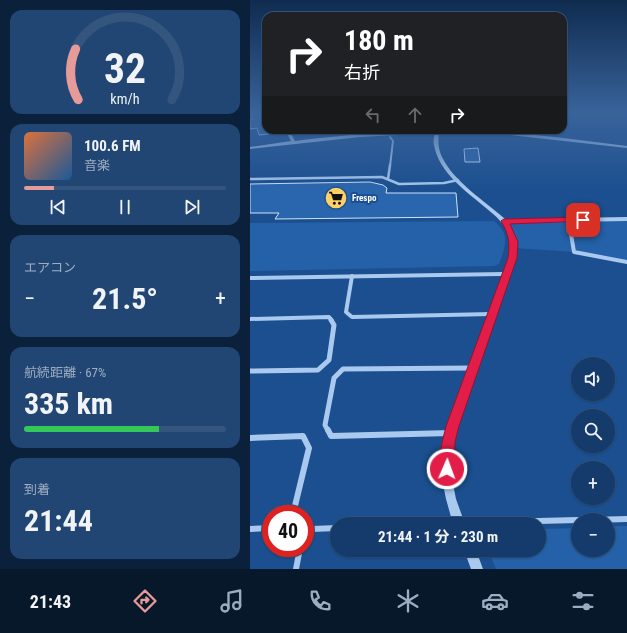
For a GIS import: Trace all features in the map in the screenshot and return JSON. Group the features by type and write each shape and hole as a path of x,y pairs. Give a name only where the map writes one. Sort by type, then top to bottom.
{"street":[{"path":"250,148 325,139"},
{"path":"250,153 341,140 365,139"},
{"path":"437,139 439,159 444,167 504,221 509,227 514,242 512,258 507,274 451,433 446,460 447,478 457,517"},
{"path":"512,139 627,151"},
{"path":"554,139 627,147"},
{"path":"504,221 627,219"},
{"path":"568,220 574,252 627,262"},
{"path":"250,278 507,274"},
{"path":"352,276 346,312 352,317 492,314"},
{"path":"250,319 329,318 334,325 329,360 318,370 250,371"},
{"path":"451,433 331,436 325,425 334,378 343,369 473,368"},
{"path":"250,438 303,436 309,448 295,505"},
{"path":"615,519 627,519"},
{"path":"546,521 571,520"},
{"path":"250,529 262,528"},
{"path":"314,529 330,528"},
{"path":"296,569 298,557"},
{"path":"473,557 477,569"}],"lane":[{"path":"388,179 393,141 391,139"},
{"path":"250,179 382,177 399,184 444,183 458,180"}],"shaded area":[{"path":"627,219 627,262 574,252 514,248 505,221"},
{"path":"494,221 503,231 505,236 505,246 499,264 494,266 250,271 250,223"},
{"path":"615,526 627,526 627,569 496,569 491,557 546,557 546,529 571,528 571,557 615,557"}],"building":[{"path":"478,148 480,162 465,162 464,149"},
{"path":"370,182 383,185 387,188 386,193 456,193 458,217 275,219 279,213 250,213 250,184"}],"place":[{"name":"Frespo","path":"336,198"}],"route":[{"path":"447,469 446,460 448,442 514,250 512,235 509,227 504,221 583,220"}]}
